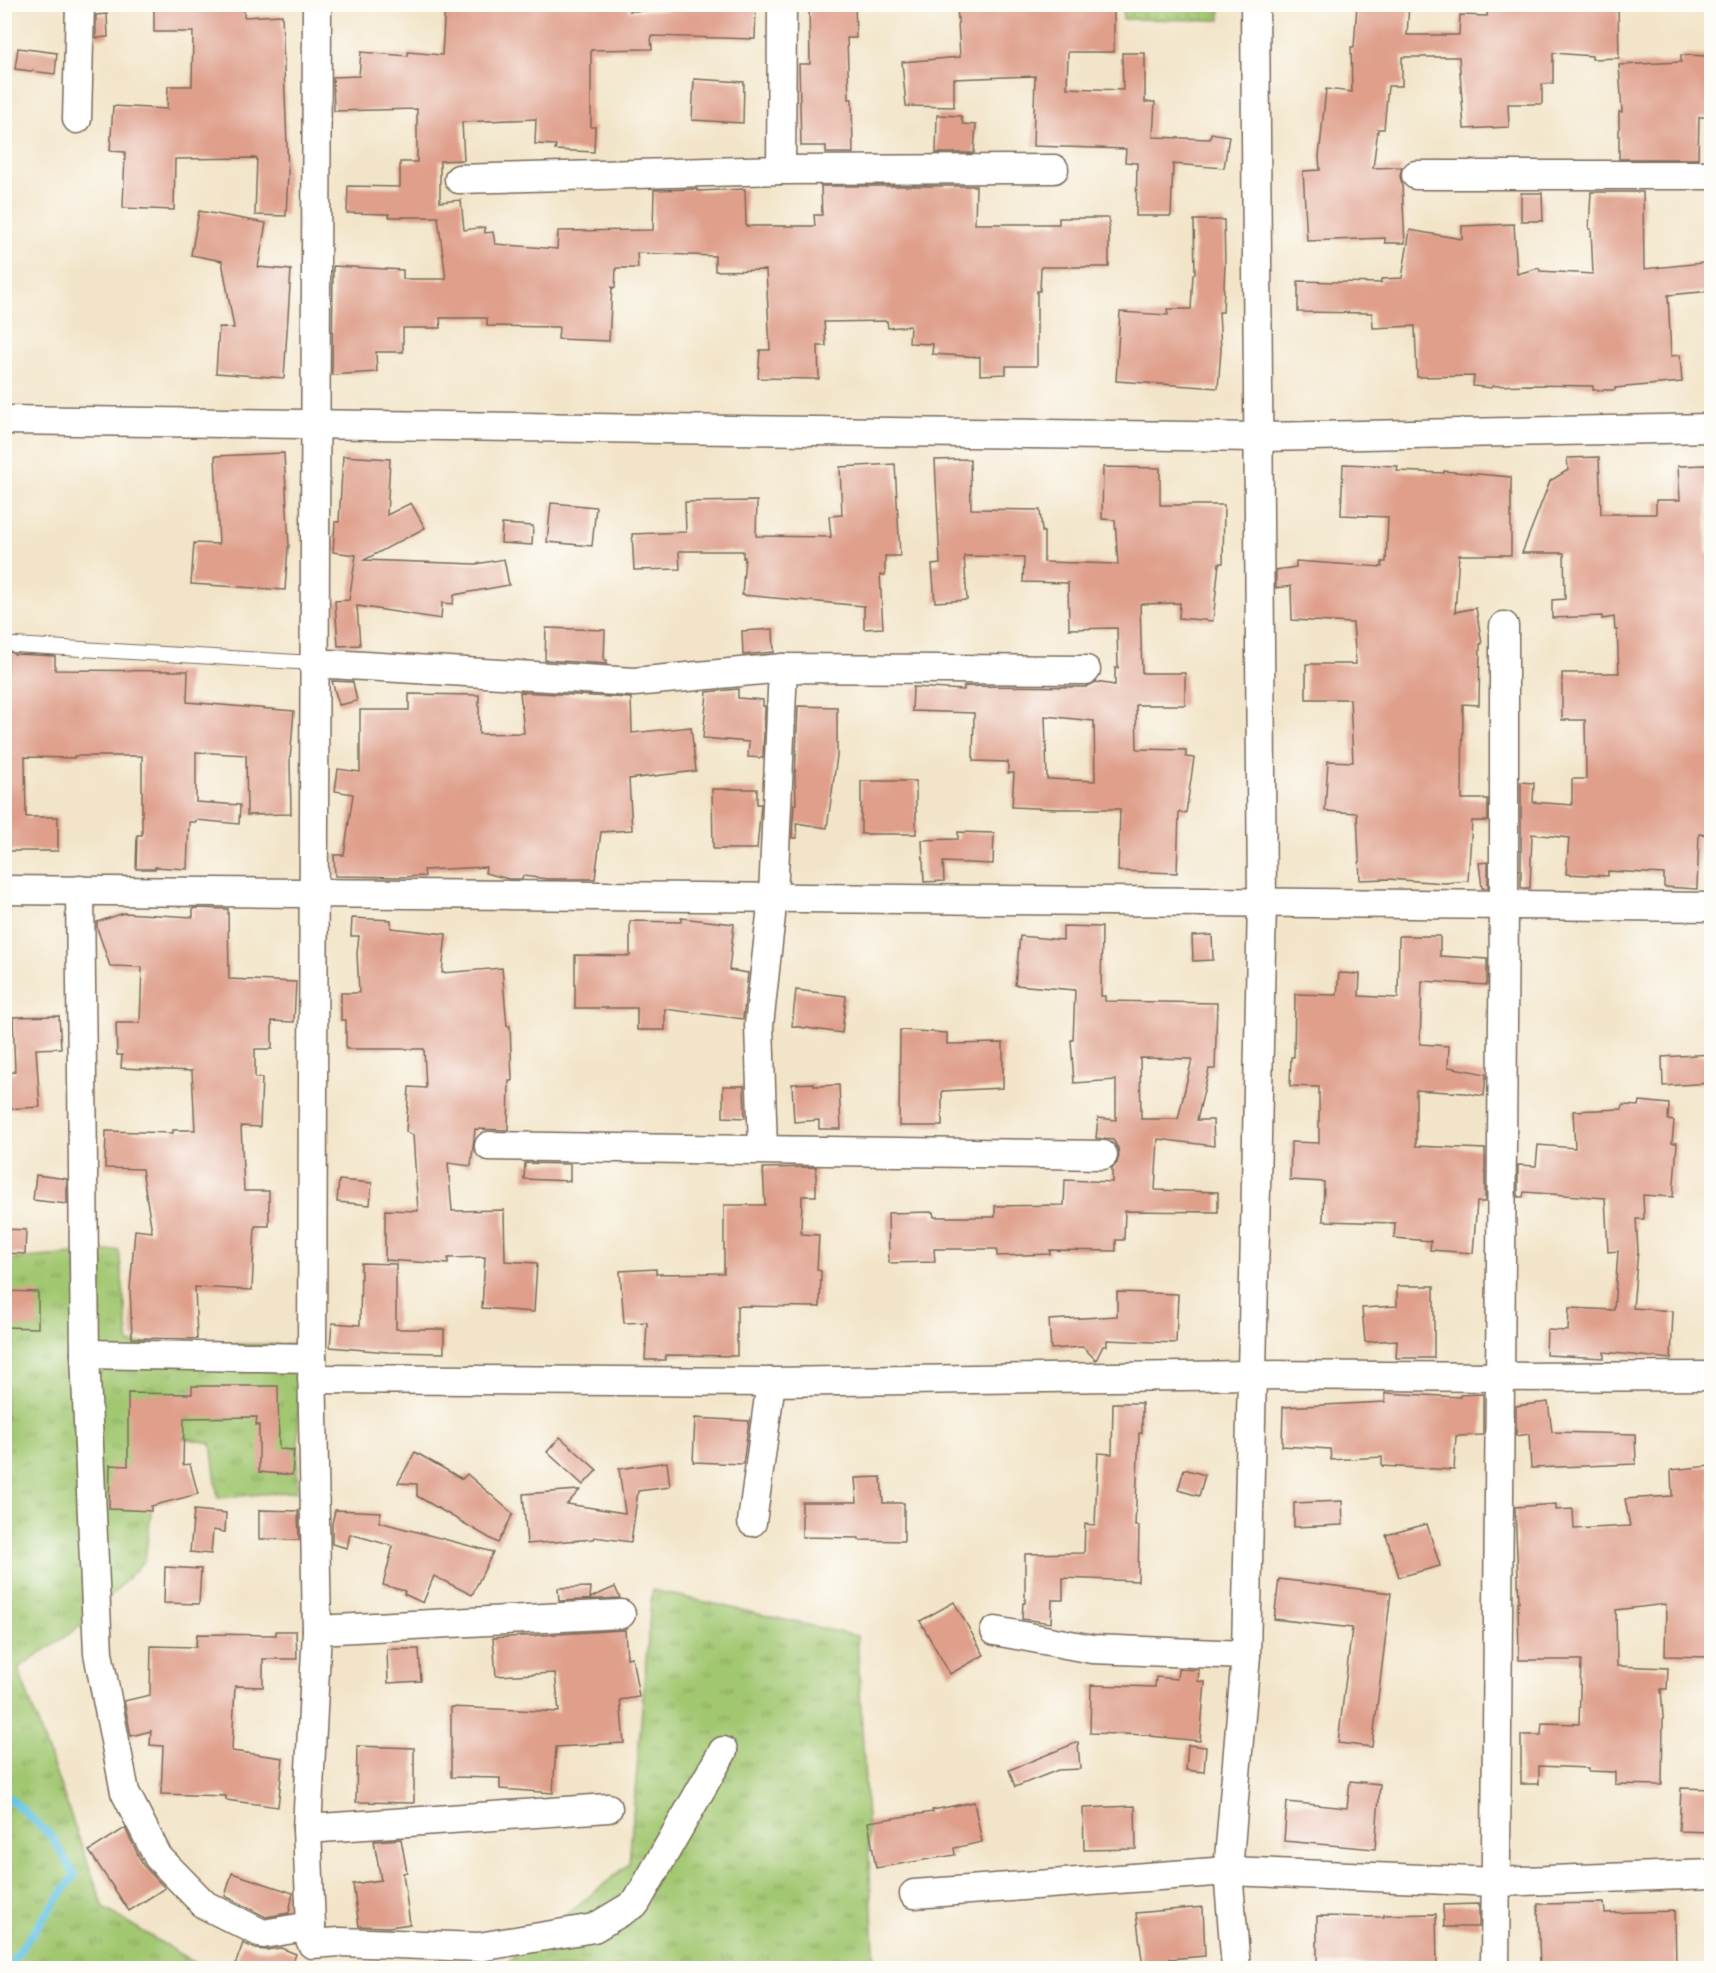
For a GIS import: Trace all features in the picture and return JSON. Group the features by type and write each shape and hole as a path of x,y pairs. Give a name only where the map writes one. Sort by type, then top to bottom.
{"street":[{"path":"78,118 80,4"},
{"path":"317,4 312,1369 317,1630 307,1829 311,1926 309,1937 312,1944 340,1942 479,1947 594,1928 636,1904 723,1751"},
{"path":"781,170 782,4"},
{"path":"1236,1968 1228,1871 1246,1655 1262,902 1255,4"},
{"path":"459,179 781,170 1054,169"},
{"path":"1416,175 1712,175"},
{"path":"4,420 1258,437 1712,428"},
{"path":"1495,1968 1504,905 1504,626"},
{"path":"314,663 634,682 783,668 1086,670"},
{"path":"763,1149 759,1025 773,897 783,668"},
{"path":"4,890 1712,907"},
{"path":"80,890 85,1354 98,1653 125,1792 158,1857 206,1905 263,1934 311,1926"},
{"path":"489,1146 1103,1155"},
{"path":"85,1354 312,1369 771,1382 1252,1374 1499,1377 1712,1376"},
{"path":"752,1522 771,1382"},
{"path":"317,1630 621,1614"},
{"path":"995,1631 1092,1649 1246,1655"},
{"path":"307,1829 608,1809"},
{"path":"914,1894 1228,1871 1496,1882 1712,1874"}],"lane":[{"path":"15,645 314,663"}],"green space":[{"path":"1123,5 1220,5 1220,20 1123,19"},
{"path":"119,1250 129,1343 300,1345 297,1491 218,1498 211,1443 161,1434 145,1560 84,1624 18,1668 104,1908 203,1968 5,1968 5,1260"},
{"path":"652,1590 857,1636 875,1968 501,1968 629,1864"}],"building":[{"path":"154,4 244,4 244,17 282,15 288,173 286,216 255,215 257,158 175,159 174,210 123,208 125,152 110,151 113,106 167,109 168,86 192,86 193,32 154,32"},
{"path":"445,4 630,4 629,11 667,10 667,4 756,6 755,39 651,36 652,49 591,50 591,127 595,127 594,152 555,150 556,145 535,144 536,119 462,122 464,160 440,161 440,202 461,200 464,230 485,227 485,233 493,232 495,244 557,249 558,231 653,230 654,190 745,189 746,226 815,226 814,215 822,215 821,186 976,186 975,224 1059,224 1059,218 1109,218 1109,267 1041,267 1040,291 1037,291 1037,366 1006,366 1006,374 980,375 980,357 932,354 933,344 909,343 910,326 888,328 887,321 824,322 826,346 818,346 819,379 758,378 760,350 770,350 766,270 715,271 715,256 637,253 638,268 616,268 615,288 612,287 609,341 558,339 559,327 487,326 487,318 440,318 441,328 403,328 403,352 376,352 377,372 332,375 333,266 403,270 403,279 446,279 438,217 389,217 389,214 347,213 348,186 400,187 400,162 417,162 417,109 334,111 333,77 359,76 361,52 408,56 408,52 442,55"},
{"path":"809,4 855,4 856,38 847,38 849,99 852,99 853,153 826,153 826,146 801,146 799,64 810,64"},
{"path":"957,4 1114,4 1114,52 1068,52 1067,88 1123,90 1122,53 1145,53 1145,102 1155,102 1153,137 1210,139 1211,133 1229,136 1224,168 1173,164 1171,216 1136,216 1137,163 1125,162 1126,149 1033,146 1035,76 954,79 954,107 906,106 902,62 960,57"},
{"path":"1357,4 1409,4 1407,35 1459,35 1460,15 1487,16 1488,4 1618,4 1619,58 1592,59 1592,56 1553,53 1553,83 1542,84 1542,104 1508,104 1509,127 1464,129 1459,57 1402,57 1402,86 1388,86 1384,129 1378,129 1373,168 1402,167 1400,176 1405,243 1385,243 1385,238 1307,241 1303,171 1320,170 1319,157 1326,89 1352,92 1351,47 1354,47"},
{"path":"107,14 108,37 96,38 96,15"},
{"path":"18,48 57,53 55,74 15,69"},
{"path":"1681,55 1712,56 1712,117 1699,117 1698,159 1619,159 1619,112 1622,112 1619,65 1681,62"},
{"path":"694,79 744,82 743,123 692,120"},
{"path":"937,115 961,116 963,124 976,125 974,153 936,153"},
{"path":"1591,192 1643,192 1644,269 1712,262 1712,291 1668,295 1671,356 1680,355 1682,382 1615,388 1615,390 1593,390 1593,386 1528,385 1492,386 1492,388 1473,386 1474,376 1417,377 1415,326 1373,328 1372,313 1298,312 1298,281 1381,283 1381,279 1402,278 1410,230 1462,239 1462,226 1514,224 1517,274 1539,268 1540,271 1593,274 1591,229 1589,229"},
{"path":"1521,193 1542,193 1543,221 1521,221"},
{"path":"199,211 266,223 258,267 291,270 284,378 216,373 219,327 234,328 222,261 191,255"},
{"path":"1194,220 1224,220 1225,263 1223,312 1219,312 1221,350 1218,388 1116,381 1120,312 1168,315 1167,309 1191,309 1193,274 1195,274"},
{"path":"284,453 289,547 285,590 191,584 194,543 219,544 215,456"},
{"path":"343,456 390,459 387,515 411,503 425,528 364,560 476,564 504,559 509,585 454,595 453,604 442,603 441,619 357,606 360,645 338,646 335,601 349,600 356,555 333,552 335,522 339,522"},
{"path":"1599,457 1601,514 1656,514 1656,500 1680,500 1678,466 1707,465 1706,553 1712,553 1712,835 1699,834 1697,889 1664,887 1664,874 1608,871 1608,876 1566,874 1569,838 1532,834 1530,888 1521,888 1521,782 1534,783 1533,802 1572,805 1572,779 1586,779 1585,720 1562,720 1562,673 1619,673 1617,630 1615,630 1614,617 1602,619 1602,616 1552,618 1552,600 1565,599 1564,553 1522,553 1550,481 1568,470 1567,458"},
{"path":"970,459 971,509 1040,510 1042,532 1044,532 1044,562 1118,564 1115,520 1102,519 1103,467 1160,468 1160,505 1224,505 1223,563 1219,563 1213,621 1179,618 1180,603 1140,604 1142,673 1185,673 1185,705 1136,705 1137,749 1186,750 1186,757 1194,758 1186,813 1179,812 1177,873 1118,871 1120,809 1012,807 1014,773 1008,773 1008,762 973,761 974,713 912,711 913,687 964,690 964,686 1086,687 1096,682 1115,685 1115,668 1118,668 1117,628 1069,629 1068,583 1023,582 1024,557 964,556 967,600 935,602 932,565 940,564 935,460","holes":["1045,716 1094,721 1095,781 1047,779"]},
{"path":"895,464 900,556 885,556 885,575 880,575 883,628 864,629 864,606 742,595 745,557 743,558 743,551 679,551 680,569 634,570 632,534 686,532 685,502 757,501 756,536 831,537 829,516 842,515 840,467"},
{"path":"1343,464 1398,466 1397,471 1444,473 1444,471 1511,477 1511,555 1459,555 1455,612 1476,608 1482,644 1480,644 1479,705 1463,704 1462,799 1488,799 1488,821 1472,821 1468,881 1445,883 1387,879 1360,880 1357,813 1325,811 1328,761 1353,762 1350,699 1306,699 1306,664 1356,664 1353,623 1292,620 1291,586 1276,588 1276,570 1296,567 1296,561 1382,567 1382,562 1386,562 1388,517 1341,515"},
{"path":"551,503 596,507 592,546 547,542"},
{"path":"502,524 533,526 532,545 501,543"},
{"path":"546,628 605,630 604,660 607,660 607,664 545,660"},
{"path":"773,629 774,652 743,655 742,631"},
{"path":"8,651 14,654 55,656 55,670 188,671 187,702 294,711 290,760 291,814 247,815 246,755 196,752 196,802 240,805 239,824 196,820 196,822 189,822 187,869 155,867 155,869 136,869 137,835 142,835 142,756 25,757 26,817 58,817 58,851 4,851 4,695 7,696"},
{"path":"332,681 353,682 357,701 339,705"},
{"path":"738,689 738,698 763,700 763,706 765,706 763,758 748,757 749,742 703,738 707,692"},
{"path":"520,692 631,698 632,733 691,727 696,771 629,779 632,830 601,832 595,879 547,879 523,876 522,879 509,879 485,873 486,867 424,870 425,876 335,876 334,855 344,855 353,794 335,791 338,769 360,772 360,710 409,710 409,694 479,695 479,734 524,733"},
{"path":"798,706 837,707 837,756 827,828 796,823 797,838 792,838 794,804 796,804"},
{"path":"861,781 916,781 916,834 861,834"},
{"path":"712,789 757,789 757,804 761,804 757,849 713,849"},
{"path":"958,832 994,833 993,864 943,862 944,881 924,882 922,840 958,839"},
{"path":"1488,862 1488,888 1482,888 1479,863"},
{"path":"193,908 228,909 229,979 296,982 294,1022 272,1021 272,1049 255,1049 255,1078 262,1078 260,1127 241,1126 244,1191 269,1191 269,1226 255,1226 252,1290 195,1287 197,1339 132,1338 130,1289 135,1230 152,1232 142,1169 105,1168 106,1131 173,1133 173,1130 195,1130 192,1071 121,1068 122,1055 117,1055 116,1023 140,1023 142,967 110,966 97,922 124,913 193,917"},
{"path":"352,918 391,920 391,928 446,934 442,973 502,968 507,1026 510,1026 512,1081 509,1081 508,1130 475,1129 471,1166 448,1163 452,1211 504,1210 505,1261 537,1263 534,1312 482,1308 485,1257 448,1258 448,1264 385,1260 385,1210 418,1211 413,1135 406,1132 409,1087 426,1088 424,1049 346,1049 346,1020 341,1020 341,993 359,993 357,953 359,936 351,936"},
{"path":"681,918 734,924 729,970 748,973 743,1019 665,1009 665,1030 637,1030 637,1008 575,1008 575,955 630,956 630,921 681,922"},
{"path":"1063,926 1102,927 1101,996 1105,996 1105,1001 1217,1003 1215,1069 1209,1069 1197,1120 1213,1120 1214,1146 1158,1139 1155,1190 1218,1192 1218,1212 1125,1211 1124,1240 1116,1240 1116,1251 1050,1250 1050,1254 997,1256 997,1249 934,1249 935,1262 889,1263 888,1213 933,1212 934,1217 995,1217 995,1206 1064,1205 1065,1180 1112,1182 1112,1168 1117,1163 1118,1148 1113,1140 1096,1138 1098,1118 1116,1120 1116,1080 1074,1083 1071,1040 1073,1040 1075,990 1015,985 1020,936 1063,940","holes":["1140,1058 1192,1059 1178,1119 1141,1119"]},
{"path":"1212,935 1213,960 1193,961 1192,936"},
{"path":"1399,936 1440,936 1440,956 1487,959 1487,985 1422,981 1420,1044 1449,1046 1448,1067 1486,1074 1484,1096 1416,1090 1416,1146 1485,1149 1485,1202 1477,1202 1473,1253 1430,1250 1431,1241 1394,1238 1395,1223 1323,1221 1324,1182 1290,1180 1291,1142 1319,1143 1319,1087 1290,1086 1291,1057 1294,1057 1295,994 1337,995 1339,973 1360,974 1359,996 1398,998"},
{"path":"796,990 846,996 842,1033 792,1026"},
{"path":"59,1016 61,1048 36,1049 40,1107 4,1109 4,1073 15,1072 13,1017"},
{"path":"900,1030 947,1033 947,1044 1003,1043 1003,1088 942,1091 942,1126 899,1126"},
{"path":"1712,1054 1712,1083 1663,1086 1662,1057"},
{"path":"814,1083 814,1086 839,1085 841,1129 819,1129 819,1120 794,1122 792,1084"},
{"path":"723,1086 744,1086 745,1118 723,1117"},
{"path":"1640,1101 1669,1104 1668,1120 1674,1121 1672,1143 1677,1143 1673,1197 1643,1195 1644,1219 1636,1219 1638,1250 1633,1308 1673,1311 1671,1359 1604,1352 1604,1358 1546,1355 1547,1330 1568,1331 1569,1308 1614,1310 1618,1251 1608,1252 1605,1198 1524,1192 1523,1197 1518,1197 1518,1165 1536,1166 1538,1145 1575,1148 1573,1111 1622,1109 1623,1105 1639,1106"},
{"path":"525,1163 570,1164 570,1181 524,1179"},
{"path":"816,1167 816,1196 802,1196 801,1234 819,1235 817,1270 821,1271 820,1307 737,1306 737,1356 665,1355 665,1360 645,1360 647,1322 624,1323 620,1271 656,1269 656,1274 724,1273 724,1205 765,1205 763,1168"},
{"path":"36,1175 67,1179 67,1204 33,1200"},
{"path":"339,1180 372,1183 370,1205 337,1202"},
{"path":"4,1229 26,1230 25,1254 4,1253"},
{"path":"361,1263 396,1264 396,1329 444,1329 444,1353 388,1352 330,1347 332,1323 360,1325"},
{"path":"1397,1286 1434,1286 1434,1358 1396,1358 1397,1340 1365,1342 1362,1308 1397,1306"},
{"path":"4,1291 38,1292 38,1328 4,1327"},
{"path":"1117,1292 1178,1294 1176,1343 1107,1340 1107,1346 1103,1346 1096,1360 1083,1347 1051,1349 1049,1320 1117,1316"},
{"path":"192,1386 278,1386 279,1449 294,1450 292,1475 259,1472 257,1417 184,1418 183,1465 190,1464 198,1494 151,1506 151,1511 109,1509 110,1465 128,1466 128,1393 192,1394"},
{"path":"1385,1393 1460,1397 1460,1395 1483,1394 1483,1435 1456,1436 1454,1470 1382,1466 1382,1457 1331,1460 1330,1449 1282,1446 1283,1407 1385,1402"},
{"path":"1548,1402 1552,1432 1635,1434 1636,1464 1531,1468 1529,1434 1516,1436 1516,1406"},
{"path":"1113,1403 1142,1403 1135,1526 1139,1526 1138,1581 1063,1578 1063,1600 1052,1600 1051,1623 1022,1619 1023,1603 1025,1603 1025,1554 1084,1553 1085,1524 1095,1525 1098,1453 1112,1454"},
{"path":"695,1418 749,1421 743,1464 693,1462"},
{"path":"560,1437 597,1470 583,1485 547,1452"},
{"path":"415,1452 462,1479 467,1474 513,1514 498,1543 417,1496 417,1484 398,1483"},
{"path":"667,1462 670,1487 638,1491 631,1542 594,1537 594,1539 527,1544 523,1494 580,1490 567,1504 625,1513 619,1469"},
{"path":"1710,1466 1712,1657 1665,1656 1666,1604 1616,1610 1617,1666 1668,1668 1667,1689 1661,1689 1662,1785 1615,1784 1615,1772 1588,1771 1588,1768 1539,1766 1539,1784 1521,1784 1521,1735 1541,1735 1542,1723 1579,1724 1581,1660 1519,1660 1515,1507 1556,1504 1556,1510 1573,1509 1574,1529 1630,1526 1625,1499 1672,1496 1671,1470"},
{"path":"1184,1469 1205,1475 1199,1496 1178,1490"},
{"path":"881,1477 883,1503 904,1503 904,1541 802,1537 802,1502 857,1502 855,1478"},
{"path":"1342,1501 1343,1525 1294,1527 1294,1503"},
{"path":"194,1510 226,1513 225,1532 213,1530 211,1554 190,1552"},
{"path":"259,1510 298,1511 299,1540 259,1539"},
{"path":"335,1510 381,1512 379,1522 493,1552 472,1595 434,1576 423,1603 404,1594 405,1591 383,1585 393,1546 350,1534 347,1548 332,1544 332,1523"},
{"path":"1427,1524 1440,1566 1399,1577 1386,1535"},
{"path":"165,1567 201,1569 199,1604 164,1603"},
{"path":"1279,1579 1391,1593 1372,1747 1338,1743 1352,1628 1274,1619"},
{"path":"591,1587 590,1598 615,1587 620,1598 559,1601 558,1588"},
{"path":"954,1602 984,1655 950,1674 920,1621"},
{"path":"625,1630 627,1658 632,1657 639,1697 620,1700 624,1743 556,1747 553,1793 500,1789 500,1778 451,1777 451,1707 559,1712 555,1673 496,1676 493,1638"},
{"path":"276,1631 296,1631 297,1659 263,1659 263,1687 235,1686 232,1751 283,1758 278,1807 226,1800 226,1796 161,1794 163,1746 150,1745 151,1731 131,1736 124,1701 150,1695 151,1646 196,1647 197,1634 276,1635"},
{"path":"387,1649 419,1649 421,1681 388,1683"},
{"path":"1178,1669 1199,1670 1198,1681 1205,1682 1200,1741 1150,1735 1090,1733 1091,1685 1155,1687 1156,1677 1177,1679"},
{"path":"1078,1742 1080,1769 1058,1770 1015,1787 1009,1770"},
{"path":"1188,1745 1206,1747 1204,1772 1186,1770"},
{"path":"357,1746 414,1748 414,1803 356,1802"},
{"path":"1350,1781 1380,1784 1375,1849 1284,1841 1287,1802 1347,1808"},
{"path":"1681,1788 1712,1789 1712,1832 1679,1831"},
{"path":"974,1802 982,1842 954,1848 955,1855 876,1868 868,1822 933,1812 932,1810"},
{"path":"1135,1806 1136,1849 1084,1850 1083,1808"},
{"path":"125,1828 143,1865 165,1888 129,1911 89,1851"},
{"path":"401,1839 407,1872 403,1873 410,1924 389,1927 359,1926 353,1884 381,1880 374,1841"},
{"path":"232,1873 293,1893 289,1913 266,1917 225,1896"},
{"path":"1604,1903 1605,1913 1675,1911 1676,1968 1612,1968 1611,1966 1540,1968 1538,1904"},
{"path":"1479,1904 1479,1927 1444,1927 1443,1905"},
{"path":"1203,1907 1205,1956 1170,1959 1172,1968 1143,1968 1136,1913"},
{"path":"1436,1914 1437,1965 1385,1967 1385,1964 1317,1964 1317,1916 1384,1917 1384,1915"},
{"path":"243,1943 256,1949 281,1948 296,1954 291,1968 234,1968"}],"waterway":[{"path":"4,1793 51,1836 75,1875 7,1968"}]}
